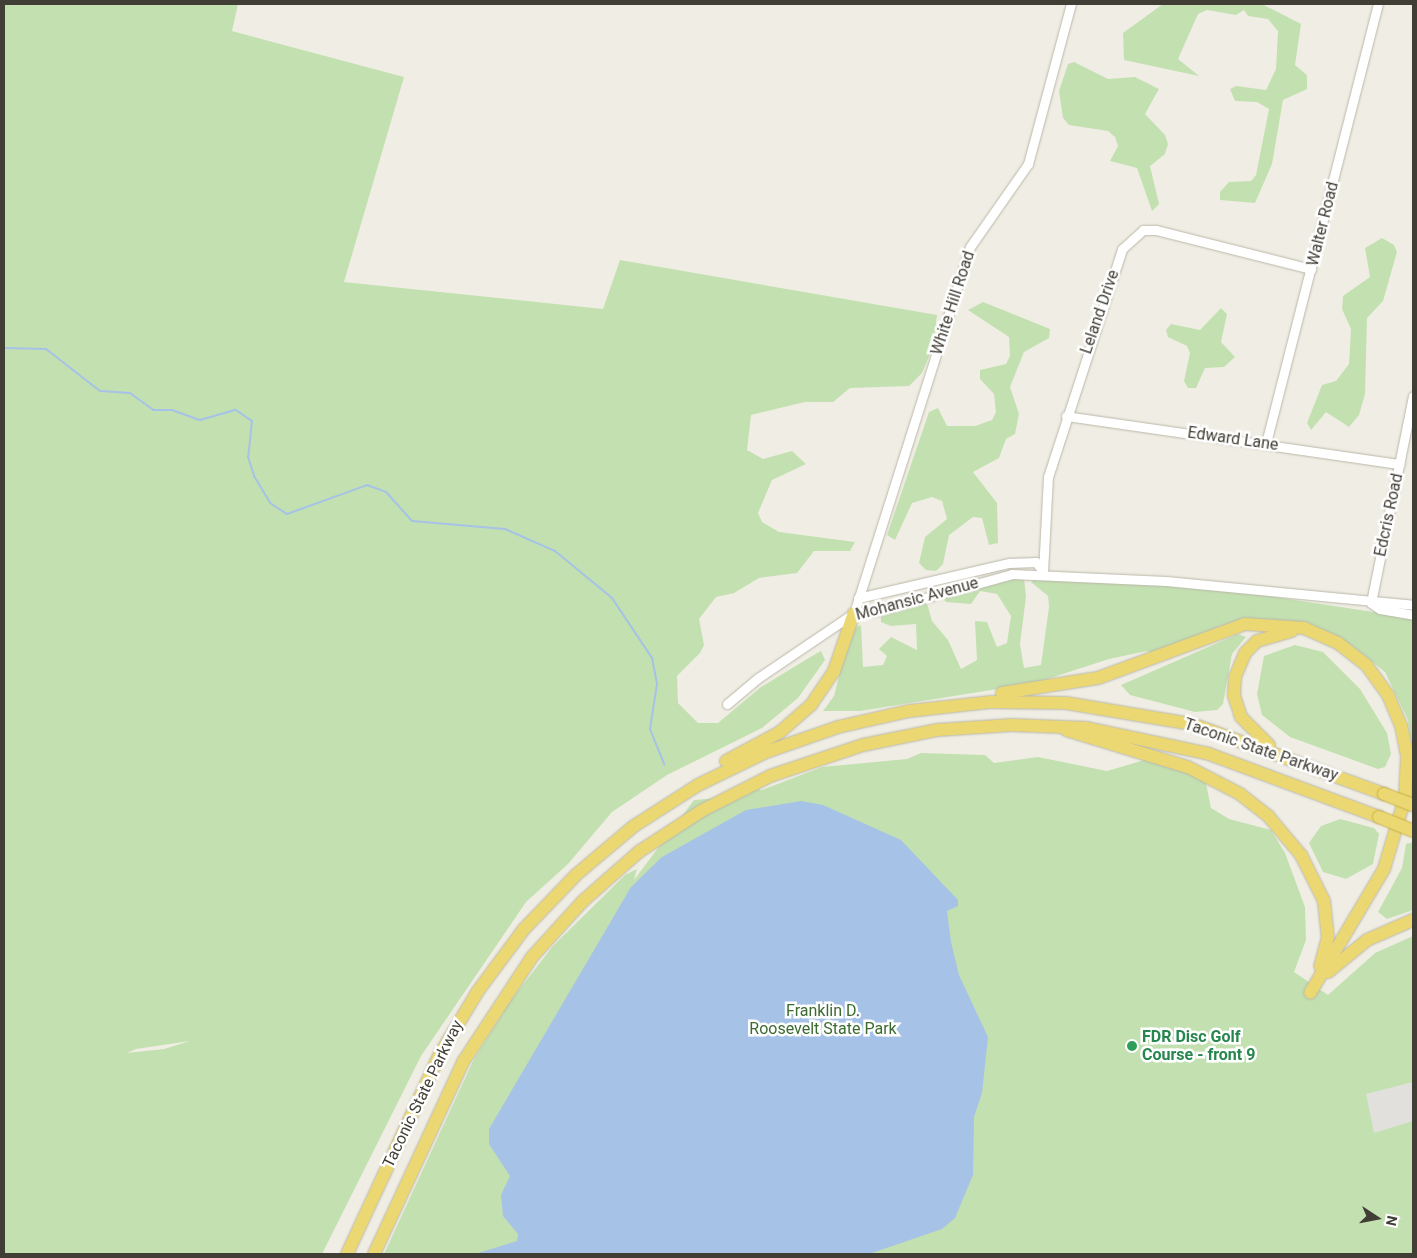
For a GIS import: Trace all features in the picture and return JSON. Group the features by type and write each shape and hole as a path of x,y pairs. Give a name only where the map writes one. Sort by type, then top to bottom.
{"highway":[{"path":"655,812 695,779 802,714 834,671 854,613"},
{"path":"955,706 979,695 1088,681 1237,625 1278,624 1317,633 1358,658 1382,685 1403,730 1407,778 1401,820 1388,860 1310,993"},
{"path":"1280,754 1241,717 1234,696 1236,670 1248,649 1267,636 1284,631 1317,633"},
{"name":"Taconic State Parkway","path":"347,1254 428,1077 478,990 559,892 655,812 720,773 790,742 884,716 955,706 1041,701 1117,708 1192,724 1280,754 1413,805"},
{"path":"1062,727 1074,736 1133,747 1188,767 1240,794 1277,825 1312,873 1326,910 1326,945 1310,993"},
{"name":"Taconic State Parkway","path":"374,1254 451,1085 502,997 565,919 640,852 725,798 840,751 938,730 1062,727 1137,736 1193,749 1413,831"},
{"path":"1310,993 1352,950 1413,920"}],"street":[{"name":"White Hill Road","path":"854,613 970,247 1028,164 1071,4"},
{"name":"Walter Road","path":"1266,443 1378,4"},
{"name":"Leland Drive","path":"1043,572 1048,477 1066,416 1122,248 1143,230 1177,234 1311,269"},
{"name":"Edcris Road","path":"1371,603 1413,396"},
{"name":"Edward Lane","path":"1066,416 1266,443 1400,464"},
{"name":"Mohansic Avenue","path":"858,598 1009,563 1036,562 1043,572"},
{"name":"Mohansic Avenue","path":"727,704 758,678 854,613 878,611 1000,576 1043,572 1371,603 1381,600 1413,605"},
{"name":"Mohansic Avenue","path":"1371,603 1380,609 1413,615"}],"green space":[{"path":"4,4 238,4 232,31 404,77 344,282 603,309 620,260 937,315 933,347 922,373 909,386 850,388 833,402 805,402 751,415 747,450 763,459 792,451 806,464 772,480 758,513 762,522 779,532 855,542 850,551 814,551 797,573 759,578 734,593 716,597 699,619 704,645 700,653 677,676 678,703 698,723 718,723 761,687 812,656 821,651 825,660 798,698 762,728 667,775 612,812 568,864 526,902 421,1056 322,1254 4,1254","holes":["190,1041 164,1049 127,1053 136,1049"]},
{"path":"1163,4 1262,4 1301,24 1295,65 1307,75 1307,89 1283,100 1272,164 1255,203 1220,200 1220,192 1229,182 1251,181 1256,175 1269,109 1257,102 1235,101 1230,89 1236,86 1266,90 1276,69 1278,31 1268,19 1248,16 1244,10 1236,15 1207,10 1198,14 1178,59 1199,76 1124,60 1123,33"},
{"path":"1074,62 1108,79 1135,77 1159,89 1145,114 1165,135 1168,144 1165,154 1150,166 1159,204 1152,211 1137,168 1110,161 1118,146 1115,137 1108,131 1069,125 1063,118 1059,91 1068,64"},
{"path":"1382,238 1394,245 1397,252 1383,301 1367,318 1365,394 1359,415 1349,427 1326,412 1311,430 1307,423 1322,385 1336,381 1349,364 1351,329 1342,309 1343,296 1370,277 1365,248"},
{"path":"983,302 1050,329 1049,338 1024,352 1010,387 1019,414 1015,434 1006,439 999,458 973,472 997,503 998,543 989,545 982,518 973,517 949,535 943,564 936,571 926,570 919,563 925,537 947,519 942,501 932,497 912,503 895,540 887,535 929,412 938,408 947,426 975,426 992,420 996,412 994,394 980,379 980,370 1006,364 1010,356 1009,337 968,310"},
{"path":"1221,308 1227,314 1221,342 1235,357 1224,367 1205,368 1196,388 1188,388 1184,381 1190,353 1187,346 1168,337 1166,330 1171,324 1200,330"},
{"path":"1007,577 1024,578 1026,597 1020,644 1024,668 1041,665 1049,607 1048,596 1031,582 1038,577 1102,578 1242,592 1413,618 1413,758 1408,720 1385,672 1351,645 1314,628 1268,619 1220,626 1154,655 1147,651 1109,659 1035,683 860,711 823,711 834,696 851,629 861,625 863,667 883,665 887,656 879,649 891,637 917,650 916,624 891,626 881,622 881,613 927,603 932,621 948,640 961,669 977,660 975,621 987,622 997,647 1007,643 1011,616 997,594 980,591 971,604 946,602 942,597"},
{"path":"1238,634 1246,637 1232,654 1223,704 1217,710 1195,712 1130,695 1121,685"},
{"path":"1295,645 1323,652 1360,689 1387,733 1391,754 1385,767 1378,769 1290,737 1262,715 1257,694 1264,656"},
{"name":"Franklin D. Roosevelt State Park","path":"921,753 985,755 994,763 1038,757 1107,771 1148,759 1205,778 1211,808 1229,819 1271,830 1285,853 1305,907 1306,940 1294,972 1328,995 1375,953 1413,936 1413,1254 384,1254 474,1059 511,1000 553,946 625,875 637,869 634,880 694,800 731,797 749,788 762,790 822,767 907,759"},
{"path":"1340,819 1374,828 1379,834 1373,864 1346,879 1323,872 1309,843 1321,826"},
{"path":"1413,842 1413,910 1387,919 1378,912 1402,868 1406,844"}],"shaded area":[{"path":"1413,1082 1413,1121 1374,1133 1366,1094"}],"water":[{"path":"801,801 823,805 901,840 958,900 958,906 947,911 951,942 959,975 988,1037 982,1093 974,1117 973,1175 955,1218 942,1229 869,1254 475,1254 517,1241 518,1234 503,1216 501,1195 510,1176 489,1144 489,1129 631,887 662,857 746,810"}],"waterway":[{"path":"4,348 46,349 100,391 130,393 153,410 172,410 200,420 236,410 252,421 248,457 254,476 270,503 287,514 367,485 386,492 412,521 505,529 555,551 612,598 652,658 657,684 650,729 664,764"}],"place":[{"name":"FDR Disc Golf Course - front 9","path":"1132,1046"}]}
